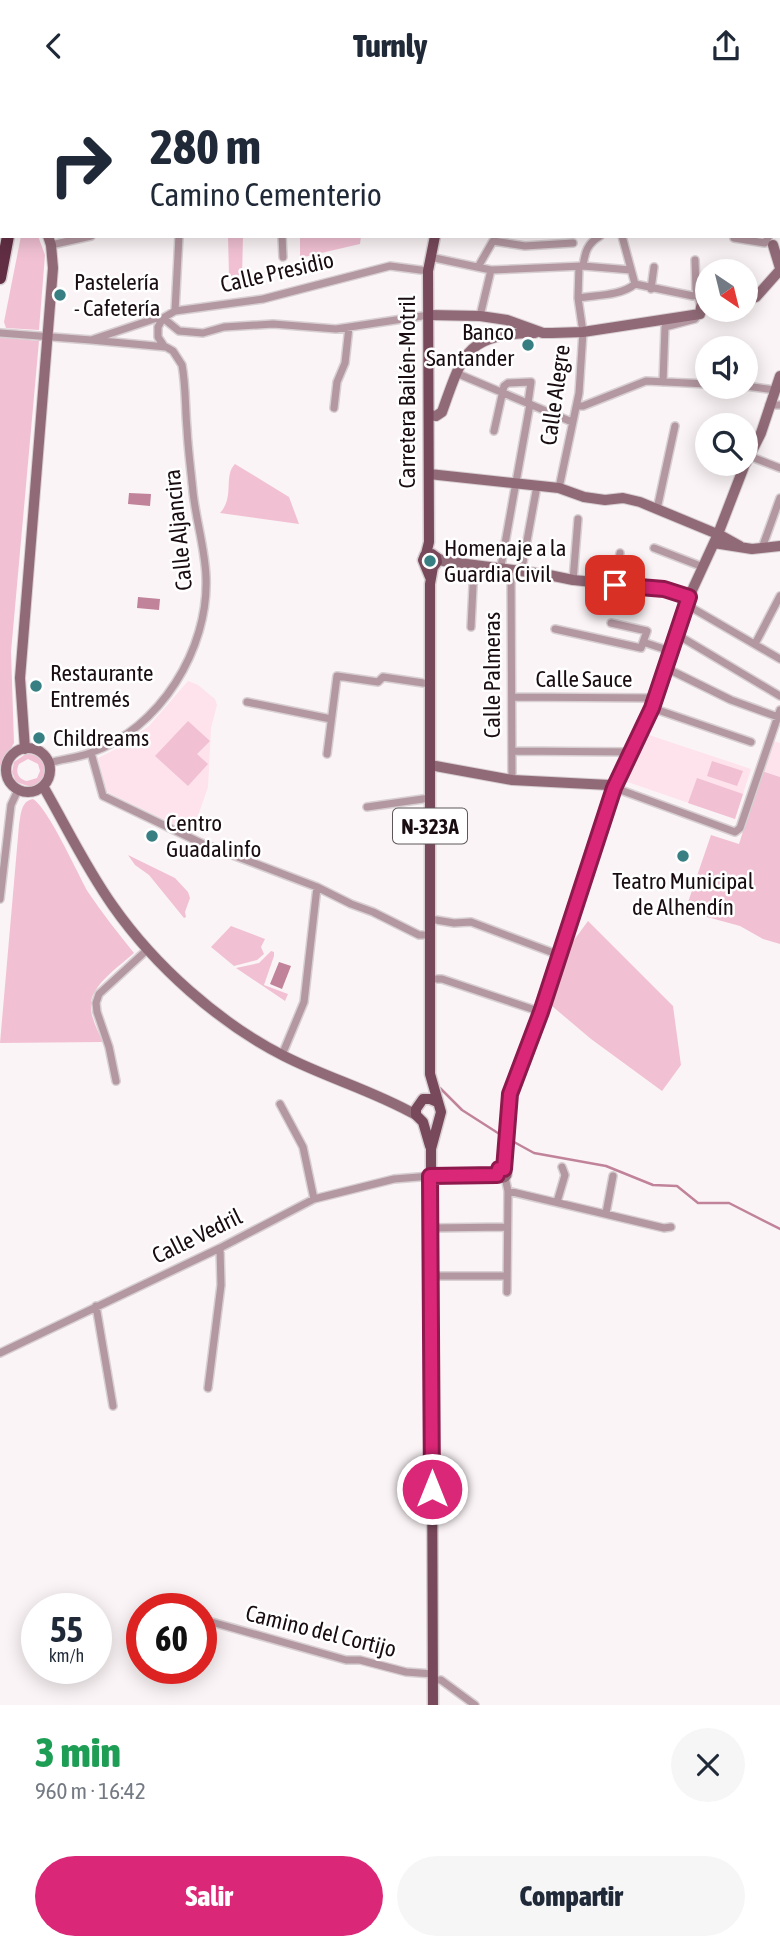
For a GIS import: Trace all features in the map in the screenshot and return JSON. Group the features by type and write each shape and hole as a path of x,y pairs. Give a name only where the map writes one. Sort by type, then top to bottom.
{"highway":[{"path":"0,278 8,238"}],"main road":[{"name":"Carretera Bailén-Motril","path":"436,238 430,257 424,315 429,415 429,542 433,563 430,684 430,1074 436,1102"},
{"name":"Carretera Bailén-Motril","path":"420,1110 430,1074"},
{"path":"436,1102 430,1099 420,1110 430,1123 437,1120"},
{"name":"N-323A","path":"433,1705 430,1176 431,1149 440,1112 436,1102"},
{"name":"N-323A","path":"420,1110 431,1149"}],"street":[{"path":"25,749 20,678 53,268 50,240 71,238"},
{"path":"91,340 163,318 175,311 179,238"},
{"path":"282,238 283,257"},
{"path":"530,246 531,238"},
{"path":"581,266 586,250 597,238"},
{"path":"623,238 635,284"},
{"path":"734,239 765,243 776,254 758,286"},
{"path":"478,267 493,241 530,246 572,243"},
{"path":"430,257 491,270 581,266 631,270"},
{"path":"695,260 695,278"},
{"name":"Calle Presidio","path":"175,311 263,299 390,265 428,271"},
{"name":"Calle Alegre","path":"559,488 577,406 583,332 578,298 581,266"},
{"path":"651,289 654,267"},
{"path":"480,316 491,270"},
{"path":"578,298 621,291 635,284 695,295"},
{"path":"429,415 436,416 442,412 467,352 486,340 504,334 583,332 695,311"},
{"path":"163,318 175,329 203,333 224,327 273,324 320,328 349,327 424,315 480,316 507,320 543,333"},
{"path":"151,346 158,337 158,327 163,318"},
{"path":"663,381 665,327 695,319"},
{"path":"147,321 158,327"},
{"path":"334,408 337,382 345,363 349,327"},
{"path":"0,333 164,346"},
{"name":"Calle Aljancira","path":"48,763 91,753 142,721 168,694 193,650 199,631 205,602 206,576 193,491 184,375 178,358 158,337"},
{"path":"456,373 572,422"},
{"path":"758,439 775,405 775,390 780,376"},
{"path":"577,406 646,381 695,383"},
{"path":"494,431 504,386 508,383 531,382 529,404"},
{"path":"758,388 775,390"},
{"name":"Calle Palmeras","path":"512,780 512,697 506,568 529,404"},
{"path":"657,509 675,426"},
{"path":"758,463 780,468"},
{"path":"429,474 559,488 584,497 605,500 623,498 657,509 733,548 780,546"},
{"path":"507,1292 508,1191 502,1174 510,1094 541,1012 614,788 653,703 688,601 740,476"},
{"path":"522,568 537,486"},
{"path":"762,548 780,498"},
{"path":"573,580 578,520"},
{"path":"654,548 703,567"},
{"path":"615,585 620,553"},
{"path":"433,563 506,568 573,580 664,589 688,601 780,659"},
{"path":"471,628 474,566"},
{"path":"755,644 780,596"},
{"path":"555,629 641,648 650,622"},
{"path":"611,623 647,631"},
{"path":"676,634 780,697"},
{"path":"643,642 670,651"},
{"path":"430,765 512,780 609,785 734,832 740,828 779,714 731,699 664,667"},
{"path":"327,754 337,676 378,682 383,677 430,684"},
{"name":"Calle Sauce","path":"512,697 653,703 751,742"},
{"path":"247,702 331,719"},
{"path":"25,749 42,753 48,763 49,775 43,786 32,792 19,790 7,776 7,764 14,754 25,749"},
{"path":"512,751 631,751"},
{"path":"91,753 103,796 201,843 317,887 419,935 430,935"},
{"path":"43,786 79,853 114,907 148,949 200,999 282,1055 321,1074 420,1110"},
{"path":"0,899 11,805 19,790"},
{"path":"367,807 430,798"},
{"path":"282,1055 304,1002 317,887"},
{"path":"430,919 454,923 471,922 559,955"},
{"path":"116,1080 96,1003 99,994 148,949"},
{"path":"430,979 442,979 541,1012"},
{"path":"280,1104 303,1147 314,1199"},
{"path":"557,1202 565,1175 562,1167"},
{"path":"430,1176 502,1174"},
{"name":"Calle Vedril","path":"0,1353 220,1248 314,1199 394,1179 430,1176"},
{"path":"606,1213 613,1176"},
{"path":"508,1191 664,1228 671,1227"},
{"path":"431,1228 508,1227"},
{"path":"208,1388 221,1285 220,1248"},
{"path":"431,1276 507,1276"},
{"path":"96,1306 113,1406"},
{"name":"Camino del Cortijo","path":"217,1624 346,1660 360,1660 433,1677"},
{"path":"433,1677 475,1705"}],"shaded area":[{"path":"21,238 39,238 45,255 39,330 6,328 4,322"},
{"path":"228,238 243,238 242,277 229,277"},
{"path":"300,238 361,238 360,244 300,256"},
{"path":"0,337 39,341 11,652 14,743 0,767"},
{"path":"235,464 289,497 299,524 220,513 227,500 230,474"},
{"path":"129,493 151,494 150,506 128,504"},
{"path":"138,597 160,599 159,610 137,608"},
{"path":"188,681 198,685 215,699 217,705 211,728 208,787 192,833 107,792 98,758 118,748 149,726"},
{"path":"188,721 210,741 197,754 208,764 188,786 155,756"},
{"path":"646,734 751,769 735,819 622,780"},
{"path":"773,741 780,743 780,777 763,771"},
{"path":"27,753 38,756 45,765 43,779 31,787 16,782 12,772 14,762","holes":["28,759 38,764 40,771 37,778 27,781 18,775 19,764"]},
{"path":"712,761 743,771 737,786 707,776"},
{"path":"762,771 780,777 780,944 763,939 740,926 685,911 711,835 739,844"},
{"path":"697,778 743,794 735,819 688,803"},
{"path":"33,799 54,827 88,892 134,953 108,976 96,989 93,997 92,1014 103,1042 0,1043 19,825 24,805"},
{"path":"128,855 175,878 190,898 186,917 184,918 149,875 135,865"},
{"path":"588,921 673,1006 681,1065 662,1091 591,1039 552,1006 569,953 566,951"},
{"path":"231,926 265,939 261,947 264,954 257,960 234,966 211,947"},
{"path":"271,951 274,956 264,985 288,994 285,1001 236,968 259,963"},
{"path":"279,962 291,966 282,989 270,984"}],"waterway":[{"path":"440,1088 462,1110 501,1135"},
{"path":"514,1142 534,1153 606,1166 653,1185 677,1186 698,1203 729,1203 780,1229"}],"place":[{"name":"Pastelería - Cafetería","path":"60,295"},
{"name":"Banco Santander","path":"528,345"},
{"name":"Homenaje a la Guardia Civil","path":"430,561"},
{"name":"Restaurante Entremés","path":"36,686"},
{"name":"Childreams","path":"39,738"},
{"name":"Centro Guadalinfo","path":"152,836"},
{"name":"Teatro Municipal de Alhendín","path":"683,856"}],"route":[{"path":"432,1489 430,1176 497,1175 499,1169 504,1169 510,1094 541,1012 614,788 652,708 689,597 664,589 615,585"}]}
